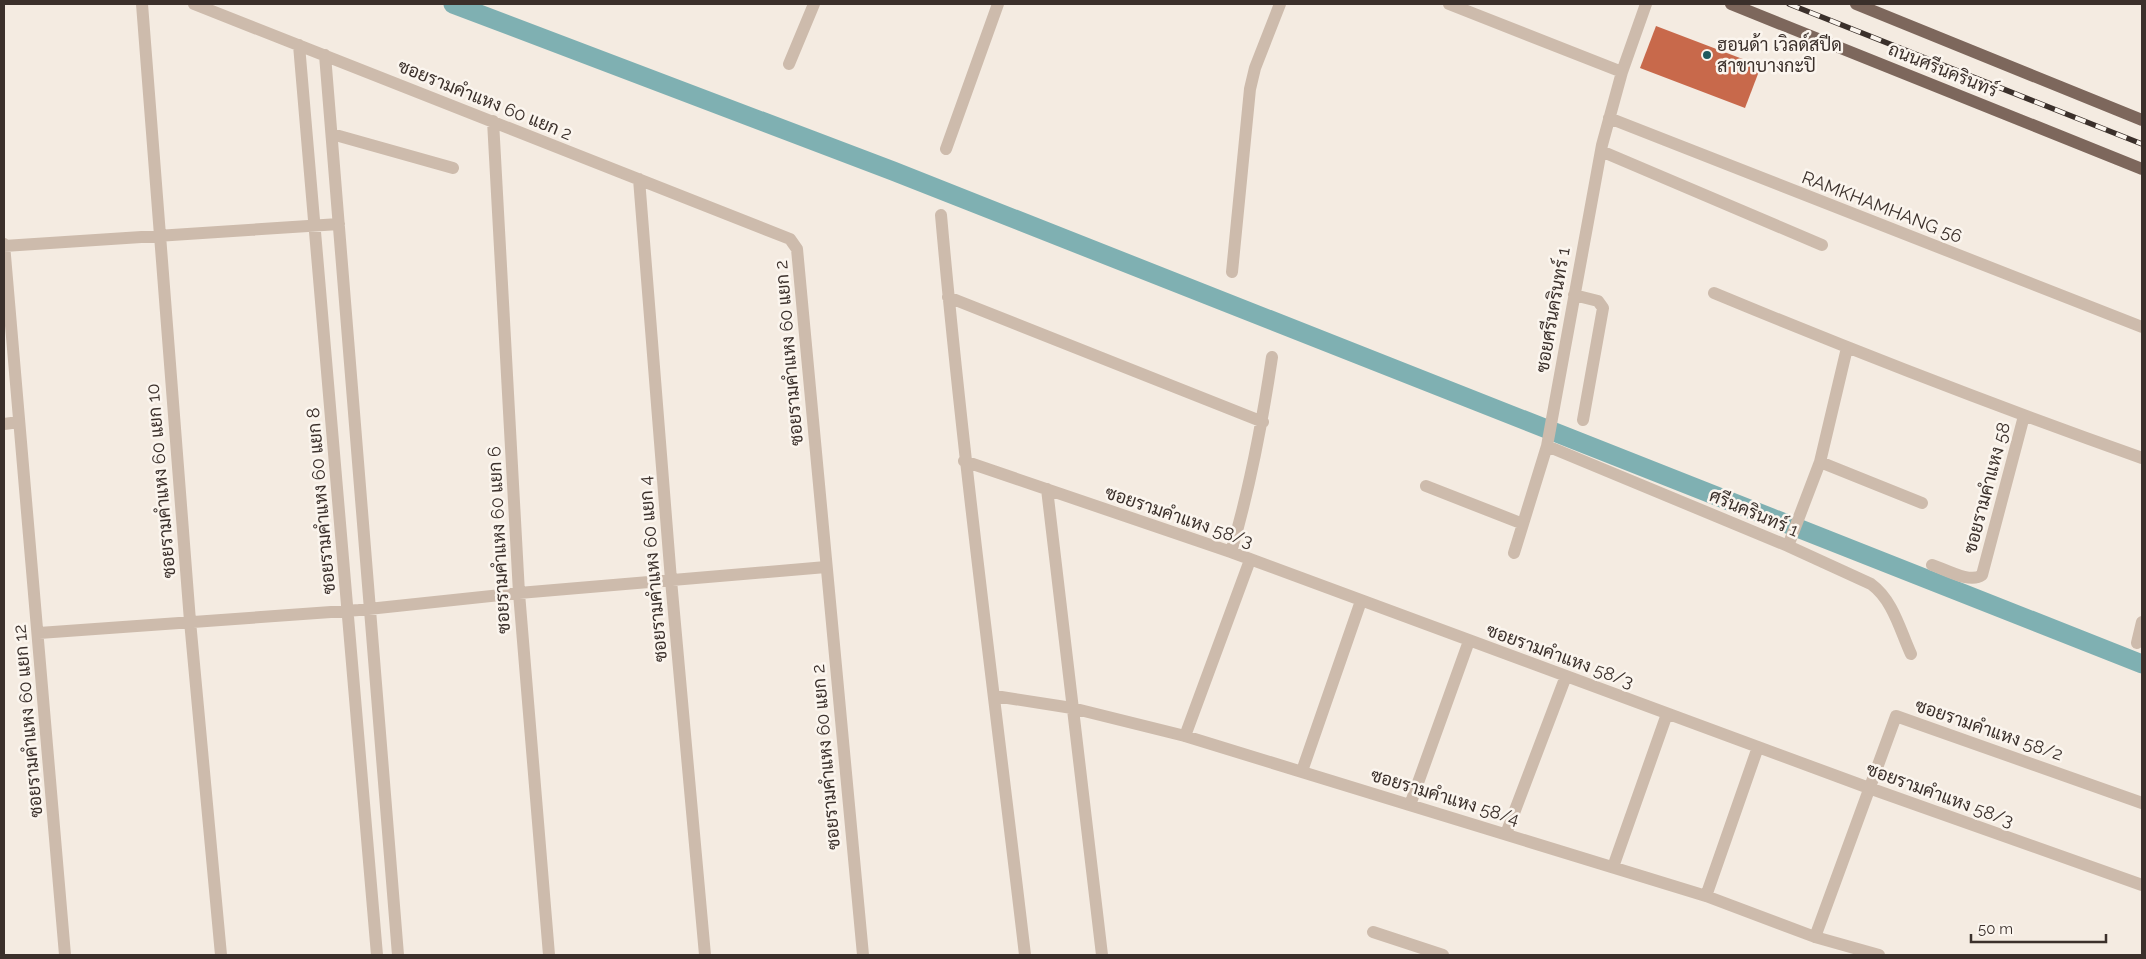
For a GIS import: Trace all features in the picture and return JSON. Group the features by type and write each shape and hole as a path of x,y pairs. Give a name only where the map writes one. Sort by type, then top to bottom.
{"main road":[{"name":"ถนนศรีนครินทร์","path":"1731,4 2142,169"},
{"name":"ถนนศรีนครินทร์","path":"1856,4 2142,120"}],"street":[{"name":"ซอยรามคำแหง 60 แยก 10","path":"142,4 190,621 221,955"},
{"name":"ซอยรามคำแหง 60 แยก 2","path":"194,4 790,238 796,249 863,955"},
{"path":"789,64 814,4"},
{"path":"946,149 998,4"},
{"path":"1232,272 1250,90 1255,68 1280,4"},
{"path":"1449,4 1622,72"},
{"name":"ซอยศรีนครินทร์ 1","path":"1514,553 1548,441 1600,151 1622,72 1646,4"},
{"name":"ซอยรามคำแหง 60 แยก 8","path":"298,45 377,955"},
{"path":"325,55 398,955"},
{"name":"RAMKHAMHANG 56","path":"1609,118 2142,327"},
{"name":"ซอยรามคำแหง 60 แยก 6","path":"493,122 519,593 548,955"},
{"path":"332,134 453,168"},
{"path":"1600,151 1822,245"},
{"name":"ซอยรามคำแหง 60 แยก 4","path":"639,179 671,580 704,955"},
{"path":"941,215 964,461 995,696 1024,955"},
{"path":"4,245 159,237 339,224"},
{"name":"ซอยรามคำแหง 60 แยก 12","path":"4,245 10,377 19,422 65,955"},
{"name":"ซอยรามคำแหง 58","path":"1714,294 1847,348 2024,416 2142,458"},
{"path":"1574,295 1598,301 1603,308 1583,420"},
{"path":"948,297 1263,422"},
{"path":"1788,546 1820,462 1847,348"},
{"path":"1231,552 1245,503 1263,422 1272,358"},
{"path":"331,416 354,413"},
{"name":"ซอยรามคำแหง 58","path":"1932,565 1971,578 1979,577 1982,574 2024,416"},
{"path":"4,424 19,422"},
{"name":"ศรีนครินทร์ 1","path":"1548,441 1858,578 1881,592 1887,600 1911,654"},
{"name":"ซอยรามคำแหง 58/3","path":"964,461 1231,552 1758,748 2142,885"},
{"path":"1820,462 1922,503"},
{"path":"1426,486 1523,524"},
{"path":"1047,489 1102,955"},
{"path":"1186,736 1250,560"},
{"path":"38,633 370,609 519,593 826,567"},
{"path":"1302,771 1361,601"},
{"path":"2137,642 2142,622"},
{"path":"1410,805 1469,641"},
{"path":"1506,834 1566,676"},
{"name":"ซอยรามคำแหง 58/4","path":"995,696 1072,708 1186,736 1706,896 1815,937 1879,955"},
{"path":"1613,867 1667,714"},
{"name":"ซอยรามคำแหง 58/2","path":"1869,788 1896,716 2142,803"},
{"path":"1706,896 1758,748"},
{"path":"1815,937 1869,788"},
{"path":"366,824 387,821"},
{"path":"1373,932 1443,955"}],"building":[{"path":"1656,26 1761,66 1745,108 1640,68"}],"waterway":[{"path":"453,4 893,171 2142,664"}],"railway":[{"path":"1789,4 2142,144"}],"place":[{"name":"ฮอนด้า เวิลด์สปีด สาขาบางกะปิ","path":"1707,55"}]}
